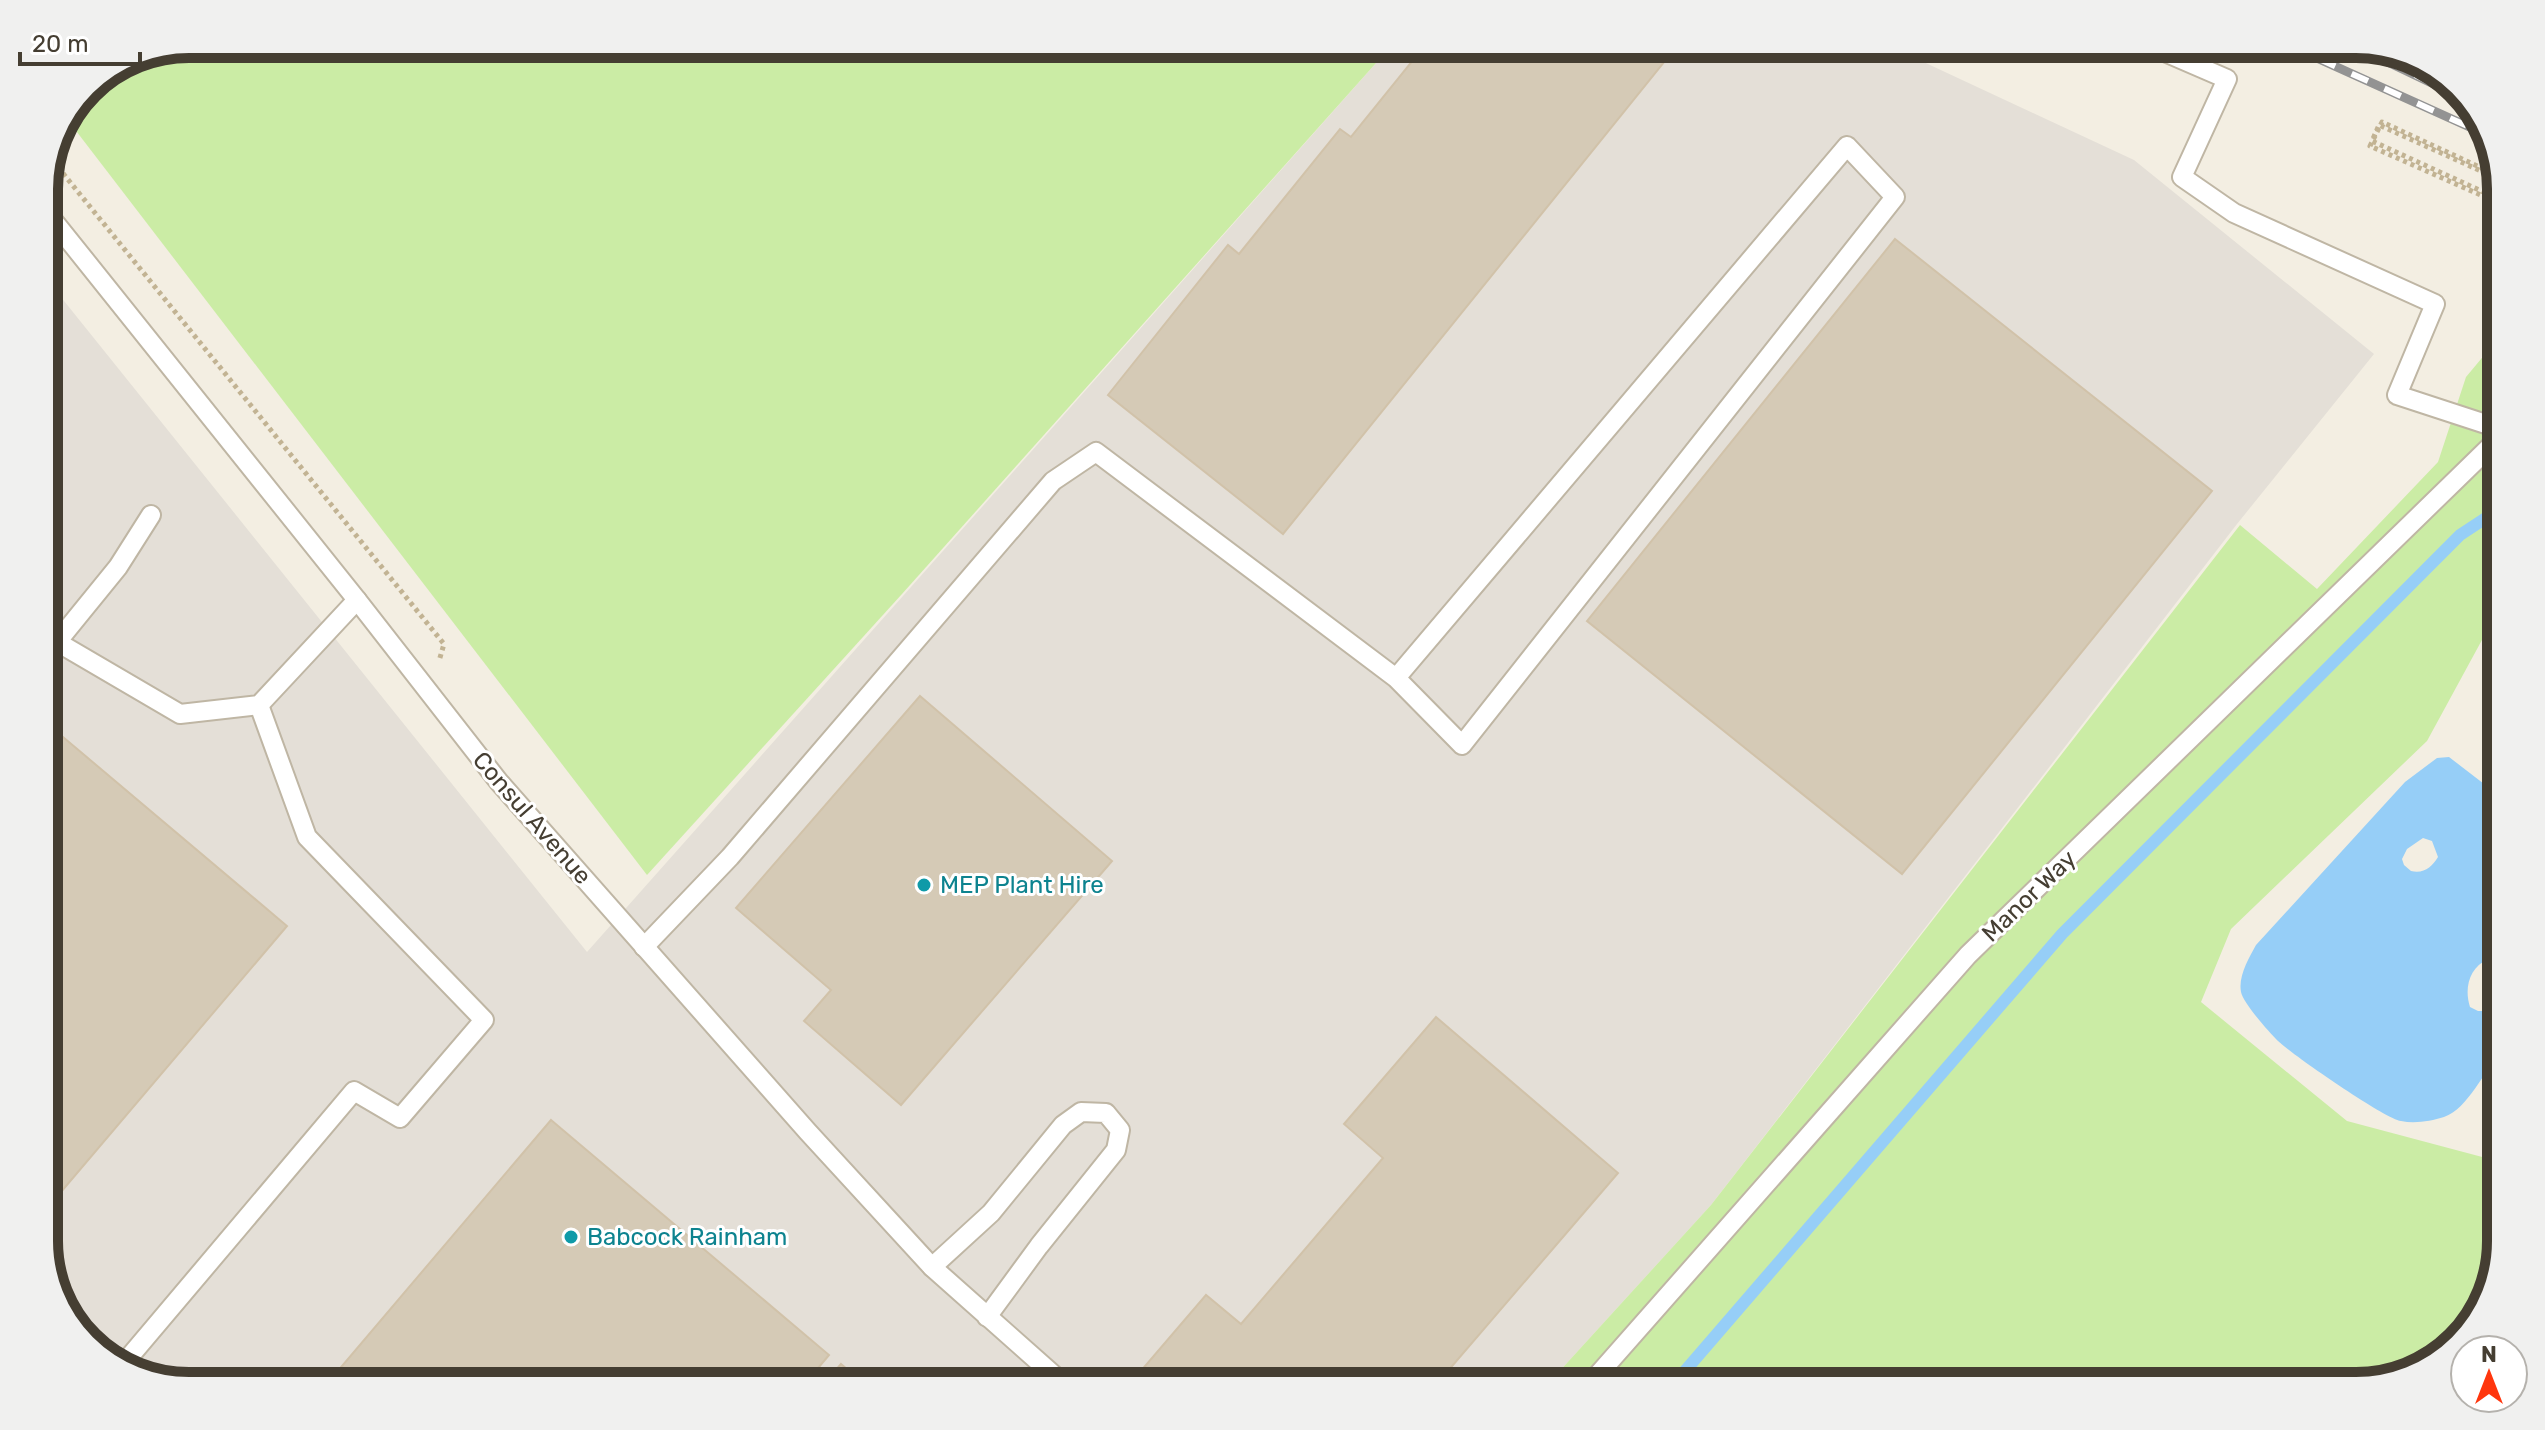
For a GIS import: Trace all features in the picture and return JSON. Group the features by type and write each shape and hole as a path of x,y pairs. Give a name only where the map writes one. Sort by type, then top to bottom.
{"lane":[{"path":"2178,58 2227,79 2182,177 2234,213 2435,304 2397,395 2487,424"},
{"path":"644,947 730,857 1053,481 1096,452 1396,678 1462,745 1895,197 1847,146 1396,678"},
{"name":"Consul Avenue","path":"58,226 499,782 808,1132 932,1267 1050,1372"},
{"name":"Manor Way","path":"1600,1372 1968,955 2487,450"},
{"path":"58,629 118,567 151,515"},
{"path":"58,640 180,714 259,705 357,600"},
{"path":"129,1357 354,1091 400,1118 484,1020 307,837 259,705"},
{"path":"932,1267 991,1213 1063,1125 1081,1112 1106,1113 1120,1130 1116,1150 987,1317"}],"path":[{"path":"2485,171 2382,122 2370,146 2487,196"},
{"path":"60,169 444,644 430,694"}],"shaded area":[{"path":"1381,58 1915,58 2134,160 2374,354 2237,524 1711,1205 1559,1372 189,1372 155,1368 139,1362 96,1334 85,1321 65,1283 58,1249 58,293 587,952"}],"green space":[{"path":"189,58 1381,58 902,594 647,875 74,128 85,109 124,76 147,65"},
{"path":"2487,352 2487,631 2427,741 2231,929 2201,1002 2347,1121 2487,1158 2487,1241 2483,1275 2469,1306 2449,1334 2406,1362 2390,1368 2356,1372 1559,1372 1711,1205 2240,525 2317,589 2438,462 2466,377"}],"water":[{"path":"2449,757 2487,786 2487,960 2472,973 2468,993 2470,1007 2487,1011 2487,1071 2468,1098 2453,1112 2434,1120 2417,1122 2391,1117 2287,1048 2251,1010 2240,986 2256,945 2405,782 2437,758","holes":["2423,838 2432,841 2438,857 2430,867 2416,872 2404,865 2402,859 2407,849"]}],"building":[{"path":"1415,58 1661,58 1665,61 1283,534 1108,395 1228,245 1239,254 1340,129 1351,137"},
{"path":"1895,239 2212,491 1902,874 1587,621"},
{"name":"MEP Plant Hire","path":"920,696 1112,861 901,1105 804,1021 831,990 736,908"},
{"path":"58,733 287,926 58,1196"},
{"path":"1436,1017 1618,1173 1447,1372 1140,1372 1206,1295 1241,1324 1383,1158 1344,1124"},
{"name":"Babcock Rainham","path":"551,1120 829,1355 815,1372 337,1372"},
{"path":"841,1364 850,1372 834,1372"}],"waterway":[{"path":"1684,1372 2062,934 2460,535 2487,517"}],"railway":[{"path":"2317,58 2471,128"},
{"path":"2386,61 2429,82"}],"place":[{"name":"MEP Plant Hire","path":"924,885"},
{"name":"Babcock Rainham","path":"571,1237"}]}
